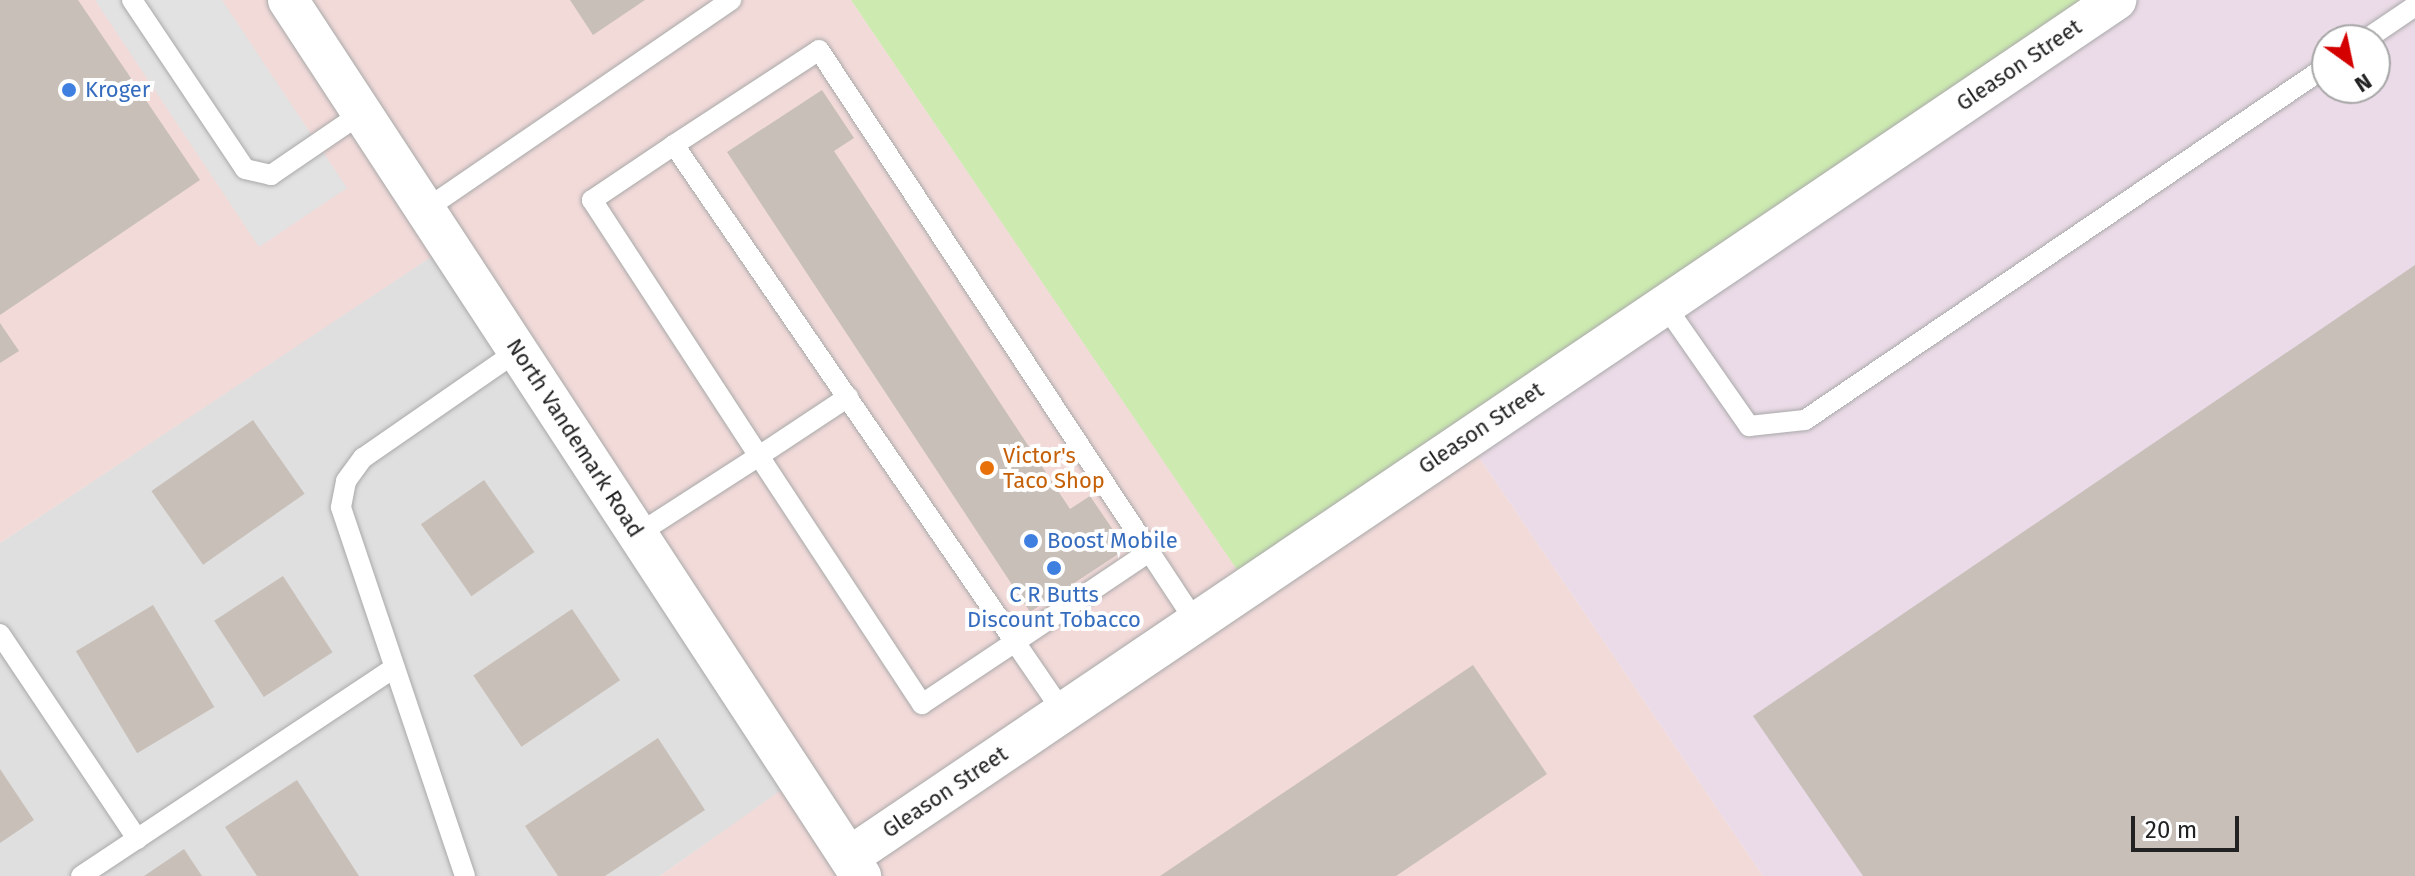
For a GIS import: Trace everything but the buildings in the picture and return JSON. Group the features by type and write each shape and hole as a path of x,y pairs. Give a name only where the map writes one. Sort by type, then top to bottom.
{"street":[{"name":"North Vandemark Road","path":"288,0 855,867"},
{"name":"Gleason Street","path":"855,867 1063,712 1195,621 2116,0"}],"lane":[{"path":"132,0 245,169 271,175 362,113"},
{"path":"426,209 731,0"},
{"path":"2389,24 2415,6"},
{"path":"1149,552 922,704 592,200 819,50 1195,621"},
{"path":"1664,304 1749,426 1805,420 2311,77"},
{"path":"674,145 1063,712"},
{"path":"465,876 341,507 346,481 363,458 519,350"},
{"path":"638,534 848,397"},
{"path":"0,634 137,839"},
{"path":"81,876 394,668"}],"shaded area":[{"path":"0,0 851,0 1248,585 1466,438 1763,876 660,876 797,779 449,245 0,543"},
{"path":"95,0 222,0 347,188 259,247"},
{"path":"2116,0 2415,0 2415,876 1763,876 1466,438"},
{"path":"449,244 798,779 660,876 0,876 0,543"}],"green space":[{"path":"851,0 2115,0 1248,586"}],"place":[{"name":"Kroger","path":"69,90"},
{"name":"Victor's Taco Shop","path":"987,468"},
{"name":"Boost Mobile","path":"1031,541"},
{"name":"C R Butts Discount Tobacco","path":"1054,568"}]}
